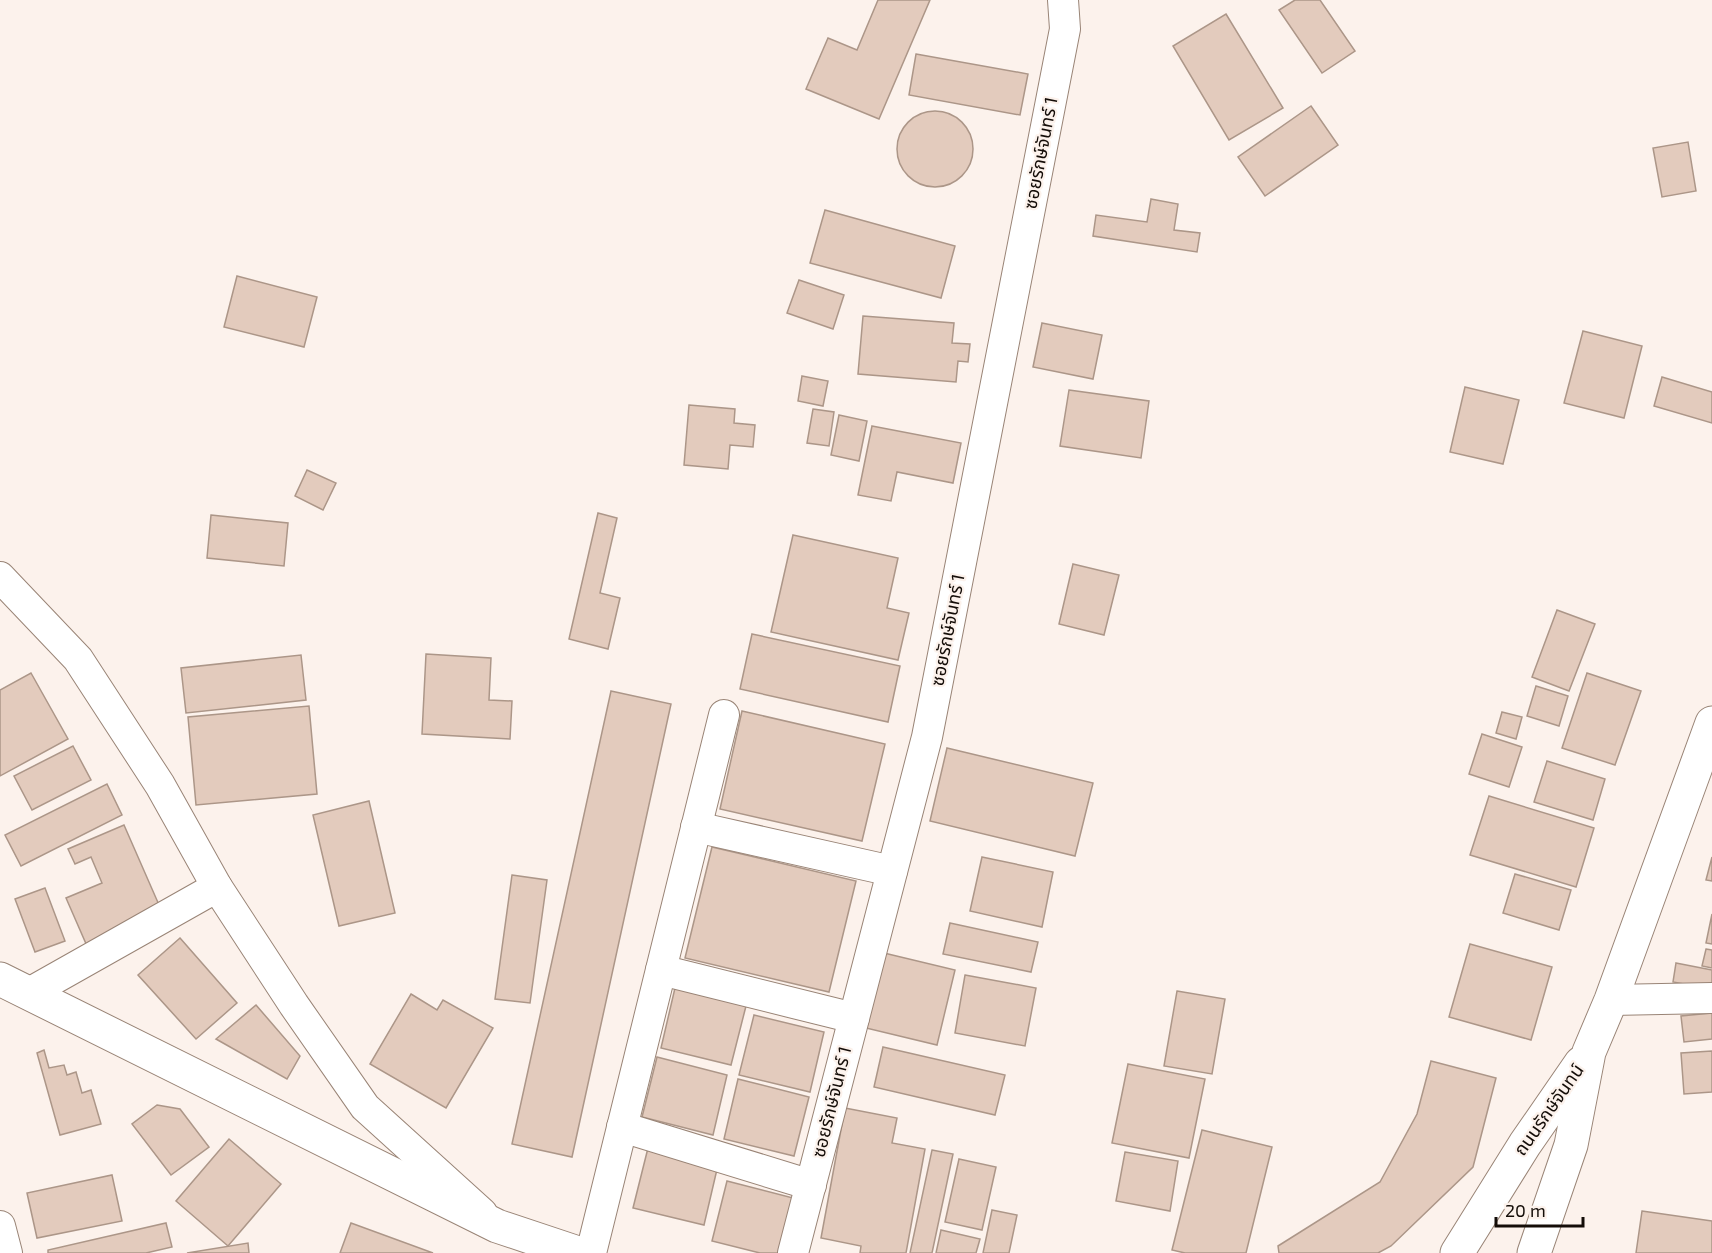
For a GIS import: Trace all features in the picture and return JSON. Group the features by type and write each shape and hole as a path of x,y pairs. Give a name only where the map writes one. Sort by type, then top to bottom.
{"main road":[{"path":"1589,1052 1611,999 1712,723"},
{"path":"0,979 497,1226 545,1248 578,1253"},
{"name":"ถนนรักษ์จันทน์","path":"1456,1253 1525,1144 1589,1052"},
{"name":"ถนนรักษ์จันทน์","path":"1534,1253 1571,1145 1589,1052"}],"street":[{"name":"ซอยรักษ์จันทร์ 1","path":"793,1253 927,737 1065,29 1063,0"},
{"path":"0,577 78,658 160,785 217,887 294,1005 365,1107 497,1226"},
{"path":"591,1253 724,715"},
{"path":"696,827 892,871"},
{"path":"29,993 217,887"},
{"path":"661,970 854,1018"},
{"path":"1611,999 1712,998"},
{"path":"622,1127 811,1185"},
{"path":"0,1226 7,1253"}],"building":[{"path":"878,0 930,0 879,119 806,89 828,38 857,50"},
{"path":"1295,0 1320,0 1355,51 1322,73 1279,10"},
{"path":"1226,14 1283,108 1229,140 1173,46"},
{"path":"916,54 1028,74 1020,115 909,95"},
{"path":"1311,106 1338,145 1265,196 1238,157"},
{"path":"928,111 942,111 956,117 967,128 973,142 970,164 962,176 942,187 928,187 914,181 903,170 897,156 897,142 903,128 914,117"},
{"path":"1688,142 1696,191 1662,197 1653,148"},
{"path":"1151,199 1178,204 1174,230 1200,233 1197,252 1093,236 1096,215 1147,222"},
{"path":"825,210 955,246 941,298 810,263"},
{"path":"237,276 317,297 304,347 224,327"},
{"path":"799,280 844,295 833,329 787,313"},
{"path":"863,316 954,323 952,343 970,344 968,362 958,361 956,382 858,374"},
{"path":"1042,323 1102,335 1093,379 1033,367"},
{"path":"1583,331 1642,346 1624,418 1564,403"},
{"path":"802,376 828,381 823,406 798,401"},
{"path":"1662,377 1712,392 1712,423 1654,406"},
{"path":"1465,387 1519,400 1503,464 1450,452"},
{"path":"1069,390 1149,401 1141,458 1060,446"},
{"path":"689,405 735,409 734,423 755,425 753,447 730,445 728,469 684,465"},
{"path":"813,409 834,412 829,446 807,443"},
{"path":"839,415 867,421 859,461 831,455"},
{"path":"872,426 961,443 953,483 897,472 891,501 858,495"},
{"path":"307,470 336,483 323,510 295,496"},
{"path":"598,513 617,518 600,593 620,598 608,649 569,639"},
{"path":"211,515 288,523 284,566 207,558"},
{"path":"793,535 898,558 887,608 909,613 898,660 771,632"},
{"path":"1073,564 1119,575 1104,635 1059,624"},
{"path":"1557,610 1595,624 1569,691 1532,677"},
{"path":"752,634 900,666 888,722 740,689"},
{"path":"426,654 491,658 489,700 512,701 510,739 422,734"},
{"path":"301,655 306,700 186,713 181,668"},
{"path":"31,673 68,739 0,776 0,690"},
{"path":"1587,673 1641,691 1615,765 1562,748"},
{"path":"1536,686 1568,696 1559,726 1527,716"},
{"path":"611,691 671,704 572,1157 512,1144"},
{"path":"309,706 317,794 196,805 188,717"},
{"path":"742,711 885,744 862,841 720,809"},
{"path":"1502,712 1522,717 1516,739 1496,733"},
{"path":"1482,734 1522,747 1509,787 1469,774"},
{"path":"73,746 91,780 32,810 14,776"},
{"path":"947,748 1093,783 1075,856 930,821"},
{"path":"1547,761 1605,779 1593,820 1534,802"},
{"path":"107,784 122,815 21,866 5,835"},
{"path":"1489,796 1594,828 1576,887 1470,855"},
{"path":"369,801 395,913 339,926 313,815"},
{"path":"124,825 163,914 87,946 66,898 102,883 91,857 75,864 68,849"},
{"path":"712,847 856,881 829,992 685,958"},
{"path":"982,857 1053,872 1042,927 970,911"},
{"path":"1712,857 1712,881 1706,880"},
{"path":"1515,874 1571,890 1559,930 1503,913"},
{"path":"512,875 547,880 530,1003 495,999"},
{"path":"45,888 65,941 35,952 15,899"},
{"path":"1712,914 1712,944 1706,943"},
{"path":"950,923 1038,942 1031,972 943,954"},
{"path":"180,938 237,1003 196,1039 138,975"},
{"path":"1470,944 1552,967 1531,1040 1449,1017"},
{"path":"1706,949 1712,950 1712,968 1702,966"},
{"path":"884,953 955,970 937,1045 866,1028"},
{"path":"1676,963 1712,970 1712,989 1673,982"},
{"path":"965,975 1036,988 1025,1046 955,1033"},
{"path":"675,988 746,1006 731,1065 661,1048"},
{"path":"1177,991 1225,999 1212,1074 1164,1066"},
{"path":"411,994 437,1010 443,1000 493,1028 446,1108 370,1064"},
{"path":"256,1005 300,1056 287,1079 216,1039"},
{"path":"1712,1013 1712,1039 1684,1042 1681,1016"},
{"path":"754,1015 824,1032 810,1092 739,1075"},
{"path":"883,1047 1005,1075 995,1115 874,1087"},
{"path":"44,1050 49,1068 64,1065 67,1075 76,1072 82,1093 91,1090 101,1124 60,1135 37,1053"},
{"path":"1712,1051 1712,1092 1684,1094 1681,1053"},
{"path":"657,1057 727,1075 713,1135 642,1117"},
{"path":"1431,1061 1496,1078 1473,1167 1391,1246 1378,1253 1279,1253 1278,1246 1380,1182 1417,1114"},
{"path":"1128,1064 1205,1079 1189,1158 1112,1143"},
{"path":"738,1079 809,1097 794,1156 724,1139"},
{"path":"157,1105 180,1109 209,1147 171,1175 132,1124"},
{"path":"845,1108 897,1118 892,1143 925,1149 906,1253 860,1253 861,1246 821,1238"},
{"path":"1202,1130 1272,1147 1246,1253 1185,1253 1172,1250"},
{"path":"229,1139 281,1184 228,1246 176,1201"},
{"path":"648,1148 718,1165 704,1225 633,1208"},
{"path":"932,1150 953,1154 932,1253 910,1253"},
{"path":"1125,1152 1178,1161 1170,1211 1116,1201"},
{"path":"959,1159 996,1167 982,1230 945,1222"},
{"path":"112,1175 122,1221 37,1238 27,1193"},
{"path":"727,1181 797,1199 784,1253 760,1253 712,1241"},
{"path":"992,1210 1017,1215 1009,1253 983,1253"},
{"path":"1642,1211 1712,1221 1712,1253 1636,1253"},
{"path":"166,1223 172,1247 146,1253 48,1253 48,1250"},
{"path":"351,1223 433,1253 340,1253"},
{"path":"941,1230 980,1239 976,1253 936,1253"},
{"path":"248,1243 249,1253 187,1253"}]}
